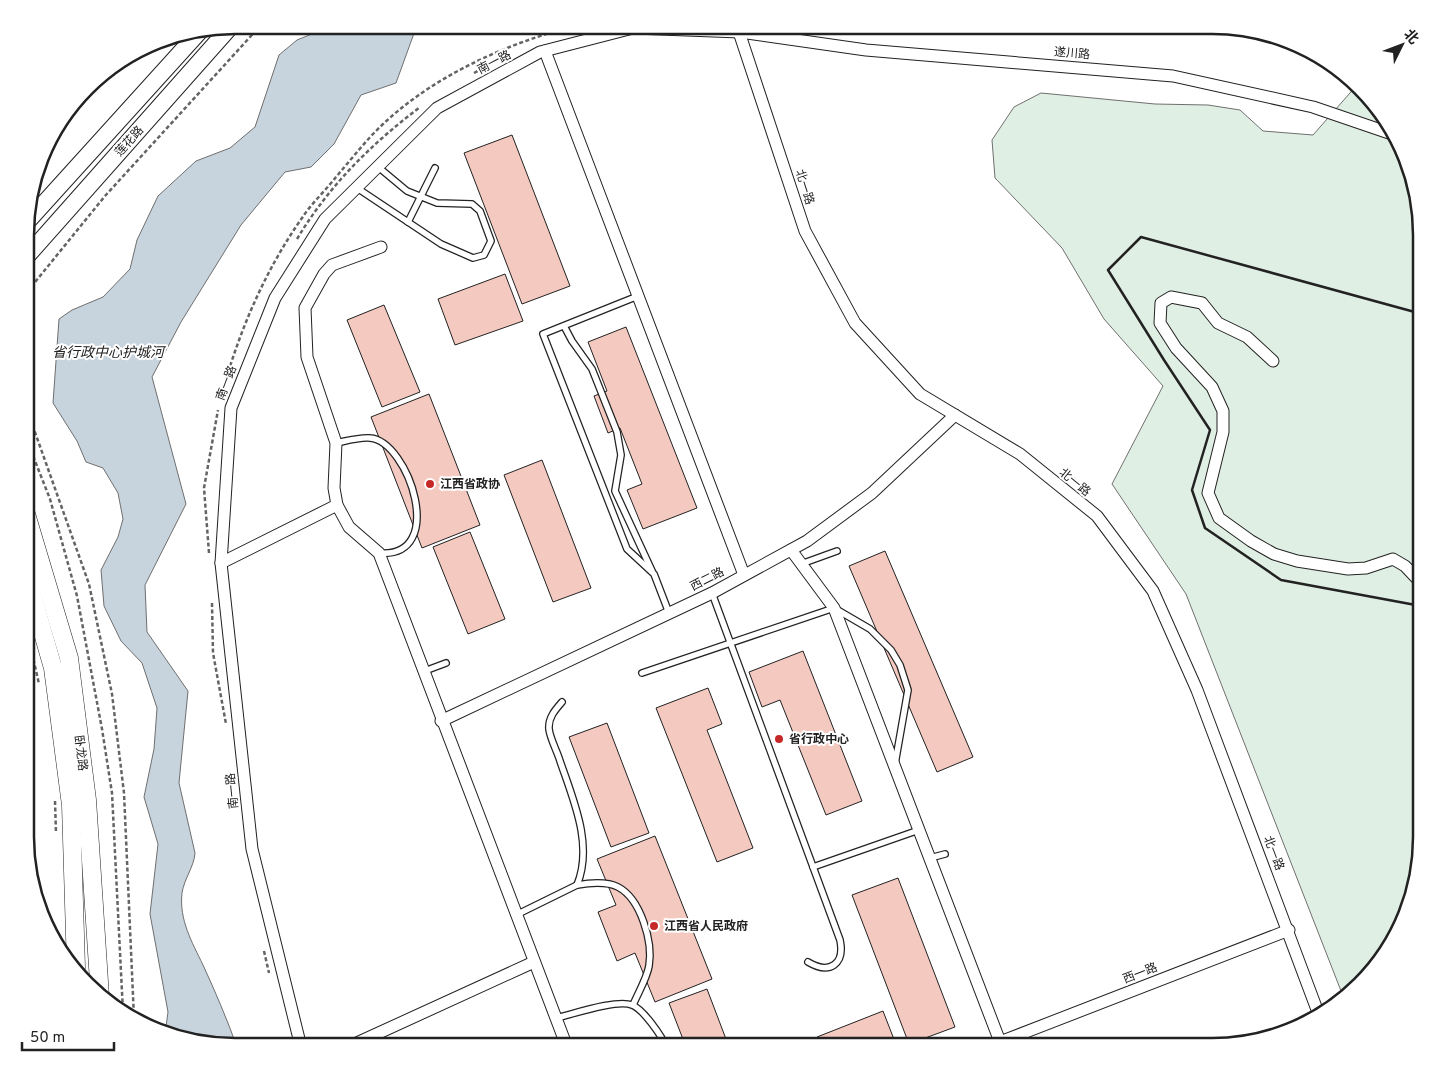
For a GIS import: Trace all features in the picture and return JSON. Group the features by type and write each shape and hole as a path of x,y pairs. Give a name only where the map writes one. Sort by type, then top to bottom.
{"main road":[{"name":"莲花路","path":"34,248 224,34"},
{"name":"莲花路","path":"35,214 193,38"},
{"name":"卧龙路","path":"34,541 69,658 87,800 99,985"},
{"name":"卧龙路","path":"34,603 52,668 71,805 76,961"}],"street":[{"name":"南一路","path":"299,1038 252,849 221,563 231,408 275,298 325,219 377,166 437,108 545,51 610,34"},
{"name":"北一路","path":"740,34 805,231 855,323 920,394 1020,454 1097,516 1153,591 1197,690 1289,930 1317,1009"},
{"name":"遂川路","path":"768,34 866,50 1173,76 1313,107 1384,131"},
{"path":"545,51 744,575"},
{"path":"381,247 332,265 324,274 305,308 307,357 336,443 334,488 336,505 349,527 379,553 422,672 564,1038"},
{"path":"1274,361 1247,337 1218,323 1202,303 1171,297 1161,303 1160,323 1176,348 1212,387 1223,411 1222,432 1208,493 1219,518 1251,541 1274,554 1296,561 1348,568 1366,568 1393,559 1405,566 1413,574"},
{"name":"西二路","path":"441,721 712,593 807,541 872,493 955,415"},
{"path":"221,563 336,505"},
{"path":"791,550 834,608 999,1038"},
{"name":"西一路","path":"1016,1038 1289,930"},
{"path":"368,1038 534,962"}],"lane":[{"path":"356,187 441,244 473,258 484,255 491,241 480,211 472,204 437,203 406,191 377,166"},
{"path":"408,222 435,168"},
{"path":"638,296 543,334 627,549 654,574"},
{"path":"564,326 592,369 618,432 622,455 616,491 654,574 669,613"},
{"path":"336,443 372,438 392,449 410,484 417,506 418,523 408,542 400,551 389,554 379,553"},
{"path":"801,564 837,551"},
{"path":"712,593 813,868 842,953 840,960 833,966 818,967 808,962"},
{"path":"642,673 834,608 870,629 891,650 900,665 908,690 895,766"},
{"path":"422,672 446,662"},
{"path":"562,702 552,714 549,728 582,835 583,864 577,884"},
{"path":"813,868 919,830"},
{"path":"930,858 945,854"},
{"path":"516,915 577,884 595,882 618,887 635,903 647,931 649,966 633,1005"},
{"path":"556,1018 621,1003 633,1005 645,1015 660,1038"}],"path":[{"path":"34,283 105,196 253,34"},
{"path":"209,556 204,488 218,410 229,367 246,319 275,261 302,217 373,134 428,90 458,72 506,48 550,34"},
{"path":"468,76 493,64"},
{"path":"296,240 311,215 349,169 398,124 420,108"},
{"path":"34,429 90,584 112,694 124,793 134,1011"},
{"path":"211,515 212,525"},
{"path":"212,594 213,653 226,727"},
{"path":"34,661 40,689"},
{"path":"54,800 56,839"},
{"path":"263,947 270,975"}],"green space":[{"path":"1352,91 1372,112 1393,146 1403,170 1412,208 1413,222 1412,864 1403,902 1393,926 1372,960 1341,991 1186,594 1112,484 1163,386 1104,319 1062,248 995,178 992,140 1014,107 1041,93 1155,104 1208,105 1240,110 1263,131 1313,135"}],"water":[{"name":"省行政中心护城河","path":"312,34 414,34 396,83 361,95 334,144 311,167 285,172 241,225 181,322 152,377 186,504 145,585 147,632 188,691 179,783 195,853 182,893 182,912 184,922 234,1038 208,1037 166,1026 168,1012 150,914 158,844 144,797 154,749 157,708 142,663 121,641 104,606 101,570 118,537 123,519 118,493 103,468 86,462 77,441 53,403 59,319 72,310 103,297 130,269 137,240 158,196 196,161 230,148 255,127 279,55 297,40"}],"building":[{"path":"512,135 570,286 522,304 464,153"},
{"path":"505,274 523,321 455,345 438,299"},
{"path":"384,305 420,392 382,407 347,320"},
{"path":"626,327 697,508 643,529 627,490 642,484 620,428 608,433 594,396 607,391 588,342"},
{"path":"429,394 480,525 422,548 371,417"},
{"path":"542,460 591,588 553,602 504,475"},
{"path":"470,532 505,619 468,634 433,547"},
{"path":"885,551 973,757 937,772 849,566"},
{"path":"803,651 862,801 826,815 780,700 762,707 749,672"},
{"path":"708,688 722,724 707,730 753,848 717,862 656,708"},
{"path":"607,723 649,833 611,847 569,737"},
{"path":"655,836 712,979 655,1002 635,953 617,961 598,912 616,905 597,859"},
{"path":"898,878 955,1027 925,1038 907,1038 852,895"},
{"path":"707,989 726,1038 683,1038 669,1003"},
{"path":"883,1011 894,1038 817,1038"}],"wall":[{"path":"1413,312 1141,237 1108,270 1210,430 1192,490 1205,528 1281,580 1413,605"}],"place":[{"name":"江西省政协","path":"430,484"},
{"name":"省行政中心","path":"779,739"},
{"name":"江西省人民政府","path":"654,926"}]}
